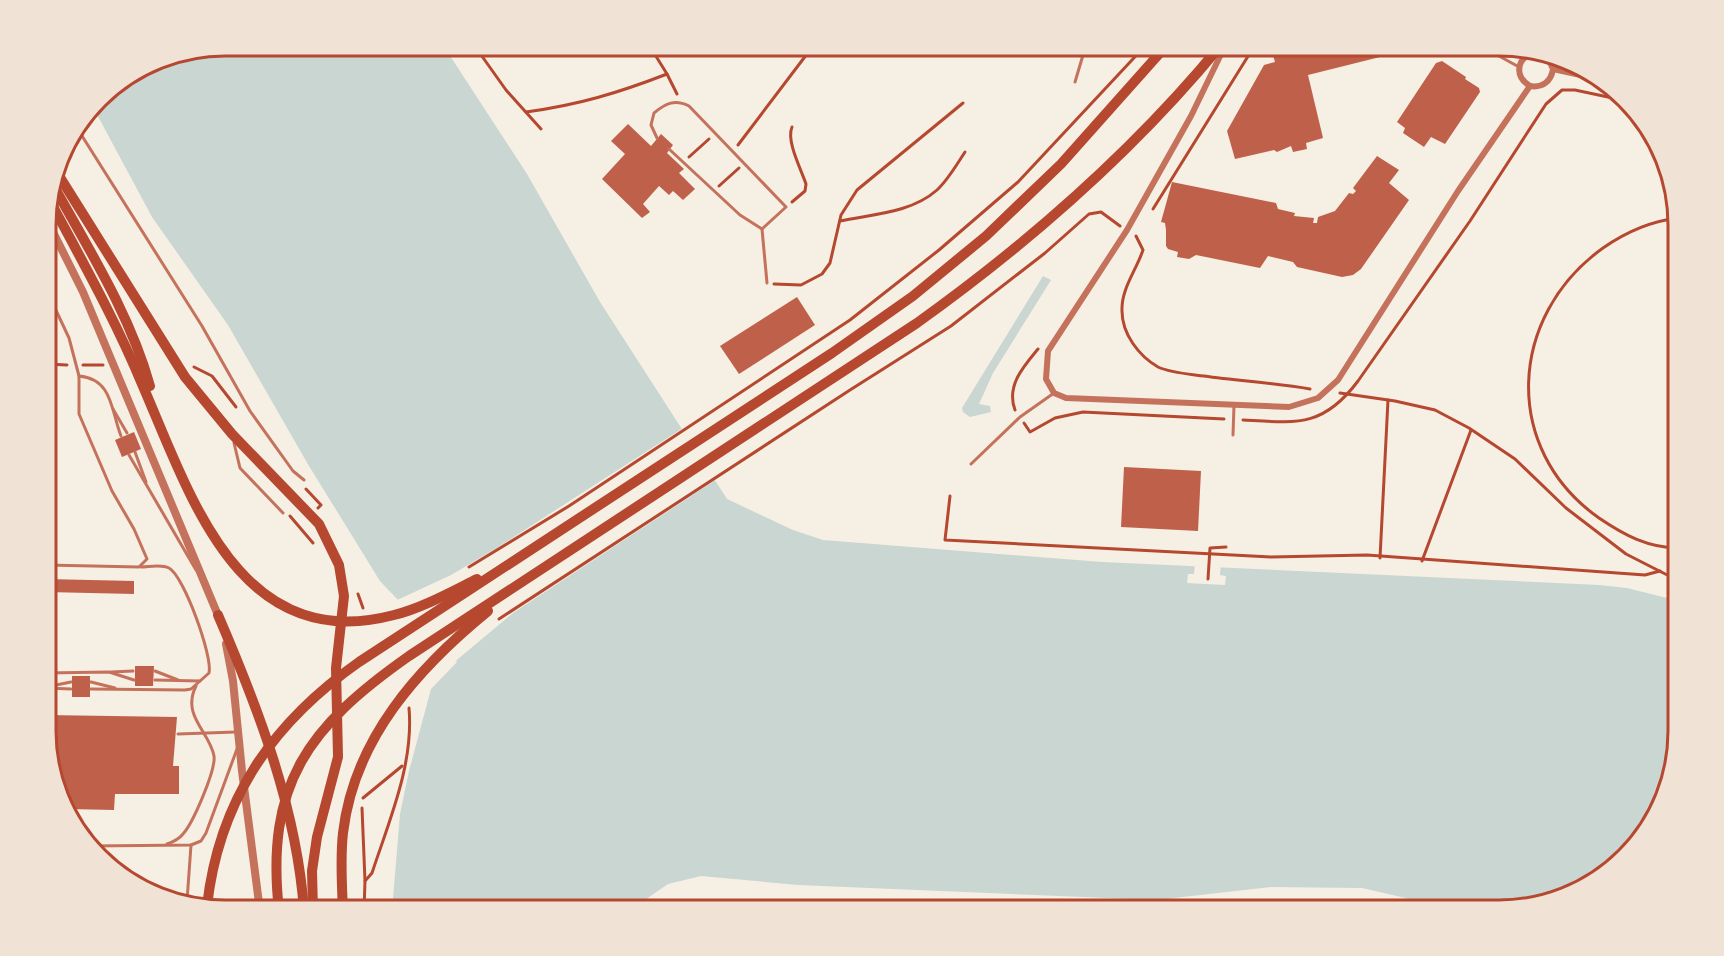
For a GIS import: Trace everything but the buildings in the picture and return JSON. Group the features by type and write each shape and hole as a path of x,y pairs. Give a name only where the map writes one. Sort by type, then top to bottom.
{"main road":[{"path":"208,899 214,860 232,809 258,761 292,718 332,681 888,315 987,236 1085,138 1157,56"},
{"path":"278,900 277,839 283,803 300,762 326,725 357,694 377,678 927,316 1042,228 1126,149 1211,56"},
{"path":"61,180 185,377 232,435 319,524 334,550 343,581 344,613 336,669 338,757 315,847 313,900"},
{"path":"58,195 130,330 163,433"},
{"path":"56,212 122,336 205,525 237,570 271,599 306,616 327,620 365,621 405,612 518,559"},
{"path":"343,900 343,832 358,772 376,733 411,684 479,619 530,577"},
{"path":"218,615 243,674 280,787 302,876 303,900"}],"street":[{"path":"1220,56 1191,116 1126,230 1048,351 1046,380 1054,393 1066,398 1298,406 1327,392 1358,351 1458,191 1530,86 1546,84 1553,69 1550,63"},
{"path":"1524,57 1519,67 1520,76 1530,86"},
{"path":"1553,69 1576,74"},
{"path":"56,238 83,292 218,615 233,681 259,900"}],"lane":[{"path":"1075,82 1083,56"},
{"path":"1499,56 1519,67"},
{"path":"657,138 651,125 654,114 662,107 679,101 689,106 786,207 762,229"},
{"path":"82,135 202,326 250,411 293,471 304,480"},
{"path":"669,149 740,215 762,229"},
{"path":"762,229 766,283"},
{"path":"56,310 69,338 79,376 79,414 112,491 146,555 145,564 139,567"},
{"path":"79,376 94,379 103,385 121,436"},
{"path":"970,464 1020,417 1054,393"},
{"path":"1233,435 1234,405"},
{"path":"112,407 127,433"},
{"path":"232,435 240,468 283,513"},
{"path":"135,452 148,487"},
{"path":"129,455 204,585"},
{"path":"55,565 164,566 175,572 199,629 210,668 198,684 178,691 91,689"},
{"path":"55,673 133,671"},
{"path":"155,671 181,681"},
{"path":"109,672 134,680"},
{"path":"155,680 202,680"},
{"path":"55,685 71,682"},
{"path":"91,682 121,689"},
{"path":"163,845 181,837 190,824 213,768 214,755 194,715 193,695 198,684"},
{"path":"55,688 71,689"},
{"path":"178,734 238,732"},
{"path":"100,846 191,845 201,842 239,745"},
{"path":"188,896 191,845"}],"path":[{"path":"482,56 506,90 540,129"},
{"path":"656,56 679,101"},
{"path":"733,151 805,56"},
{"path":"461,572 763,380 850,320 983,212 1058,142 1136,56"},
{"path":"1148,217 1247,56"},
{"path":"526,112 579,104 617,94 667,74"},
{"path":"1041,346 1015,382 1012,399 1030,432 1055,418 1083,412 1308,421 1330,411 1348,394 1551,99 1562,90 1575,90 1612,98"},
{"path":"766,283 801,285 822,274 830,262 840,221 857,190 963,103"},
{"path":"786,207 805,191 806,184 792,141 790,132 792,127"},
{"path":"684,163 715,133"},
{"path":"840,221 906,208 923,200 939,188 965,152"},
{"path":"714,191 744,163"},
{"path":"495,623 513,608 951,326 1045,253 1089,214 1101,212 1118,224 1112,234"},
{"path":"1668,220 1635,230 1590,258 1570,276 1546,311 1530,356 1528,377 1534,430 1543,453 1567,492 1585,508 1629,537 1648,544 1668,547"},
{"path":"1142,226 1136,236 1143,250 1137,269 1125,289 1122,312 1128,334 1140,354 1160,368 1184,374 1388,400 1435,411 1472,430 1515,459 1566,508 1626,554 1668,576"},
{"path":"1380,558 1388,400"},
{"path":"1422,561 1472,430"},
{"path":"312,494 320,503"},
{"path":"950,496 945,540 1271,557 1367,555 1380,558 1645,575 1660,572"},
{"path":"283,513 289,515 305,532 317,551"},
{"path":"1208,579 1210,548 1226,547"},
{"path":"356,612 366,610"},
{"path":"401,712 412,699"},
{"path":"361,800 403,765 399,796 372,873 365,881"},
{"path":"364,900 361,800 365,789"}],"shaded area":[{"path":"450,56 527,174 600,302 727,499 793,530 823,540 1102,562 1599,585 1627,588 1668,598 1667,754 1656,796 1627,843 1593,872 1554,892 1511,900 1414,900 1362,888 1271,887 1156,900 798,885 701,876 668,884 645,900 393,900 400,814 431,689 457,662 380,581 309,466 228,325 152,217 97,114 113,97 140,78 170,64 202,57"},
{"path":"1043,276 1051,280 993,373 979,404 990,406 991,412 970,417 963,412 962,408"}],"pier":[{"path":"683,428 717,479 513,613 446,669 453,662 395,601 451,575 495,549"},
{"path":"1195,562 1221,563 1220,575 1226,576 1225,585 1187,583 1188,574 1194,574"}]}
